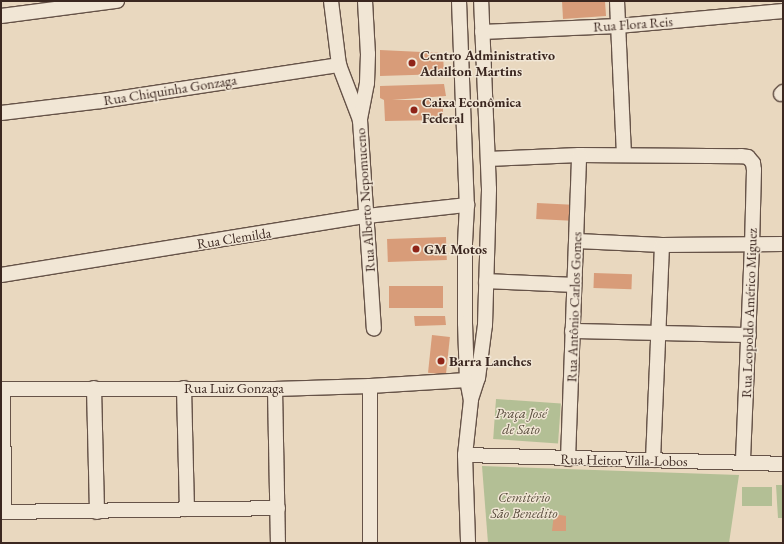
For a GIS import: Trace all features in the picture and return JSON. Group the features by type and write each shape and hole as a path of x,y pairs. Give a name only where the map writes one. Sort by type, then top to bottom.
{"street":[{"path":"1,16 117,1"},
{"path":"331,1 339,65 360,120"},
{"name":"Rua Alberto Nepomuceno","path":"365,1 368,54 367,83 360,120 374,329"},
{"path":"458,1 467,205 465,252 467,380 471,400"},
{"path":"468,543 465,455 471,400 478,378 485,325 489,188 481,1"},
{"path":"488,159 579,155 624,156 617,1"},
{"name":"Rua Flora Reis","path":"482,32 618,26 755,7 783,11"},
{"name":"Rua Chiquinha Gonzaga","path":"1,113 101,101 339,65"},
{"name":"Rua Antônio Carlos Gomes","path":"568,459 579,155"},
{"name":"Rua Leopoldo Américo Miguez","path":"624,156 741,156 748,157 752,163 754,170 752,245 743,463"},
{"name":"Rua Clemilda","path":"1,275 367,216 467,205"},
{"path":"577,241 662,245 783,244"},
{"path":"653,460 662,245"},
{"path":"486,281 574,285"},
{"path":"572,331 749,335"},
{"name":"Rua Luiz Gonzaga","path":"2,389 275,388 370,386 467,380"},
{"path":"370,386 370,543"},
{"path":"94,388 97,512"},
{"path":"184,388 187,509"},
{"path":"275,388 278,543"},
{"path":"2,389 2,512 97,512 278,508"},
{"name":"Rua Heitor Villa-Lobos","path":"465,455 783,464"}],"green space":[{"name":"Praça José de Sato","path":"496,399 561,404 558,443 493,439"},
{"name":"Cemitério São Benedito","path":"482,466 739,475 729,543 488,543"},
{"path":"776,485 783,485 783,518 778,518"},
{"path":"742,487 772,487 772,506 742,506"}],"building":[{"path":"562,1 605,1 606,16 563,19"},
{"name":"Centro Administrativo Adailton Martins","path":"380,50 443,53 444,74 380,76"},
{"path":"444,84 446,96 392,100 443,100 443,120 385,121 384,100 380,98 380,86"},
{"path":"537,203 572,205 571,221 536,219"},
{"name":"GM Motos","path":"446,237 447,260 388,262 387,239"},
{"path":"594,273 632,274 631,289 593,288"},
{"path":"389,286 443,286 443,308 389,308"},
{"path":"414,316 445,316 446,325 415,326"},
{"path":"432,335 450,337 446,375 428,373"},
{"path":"554,514 566,516 566,531 552,531"}],"place":[{"name":"Centro Administrativo Adailton Martins","path":"412,63"},
{"name":"Caixa Econômica Federal","path":"414,110"},
{"name":"GM Motos","path":"416,249"},
{"name":"Barra Lanches","path":"441,361"}]}
